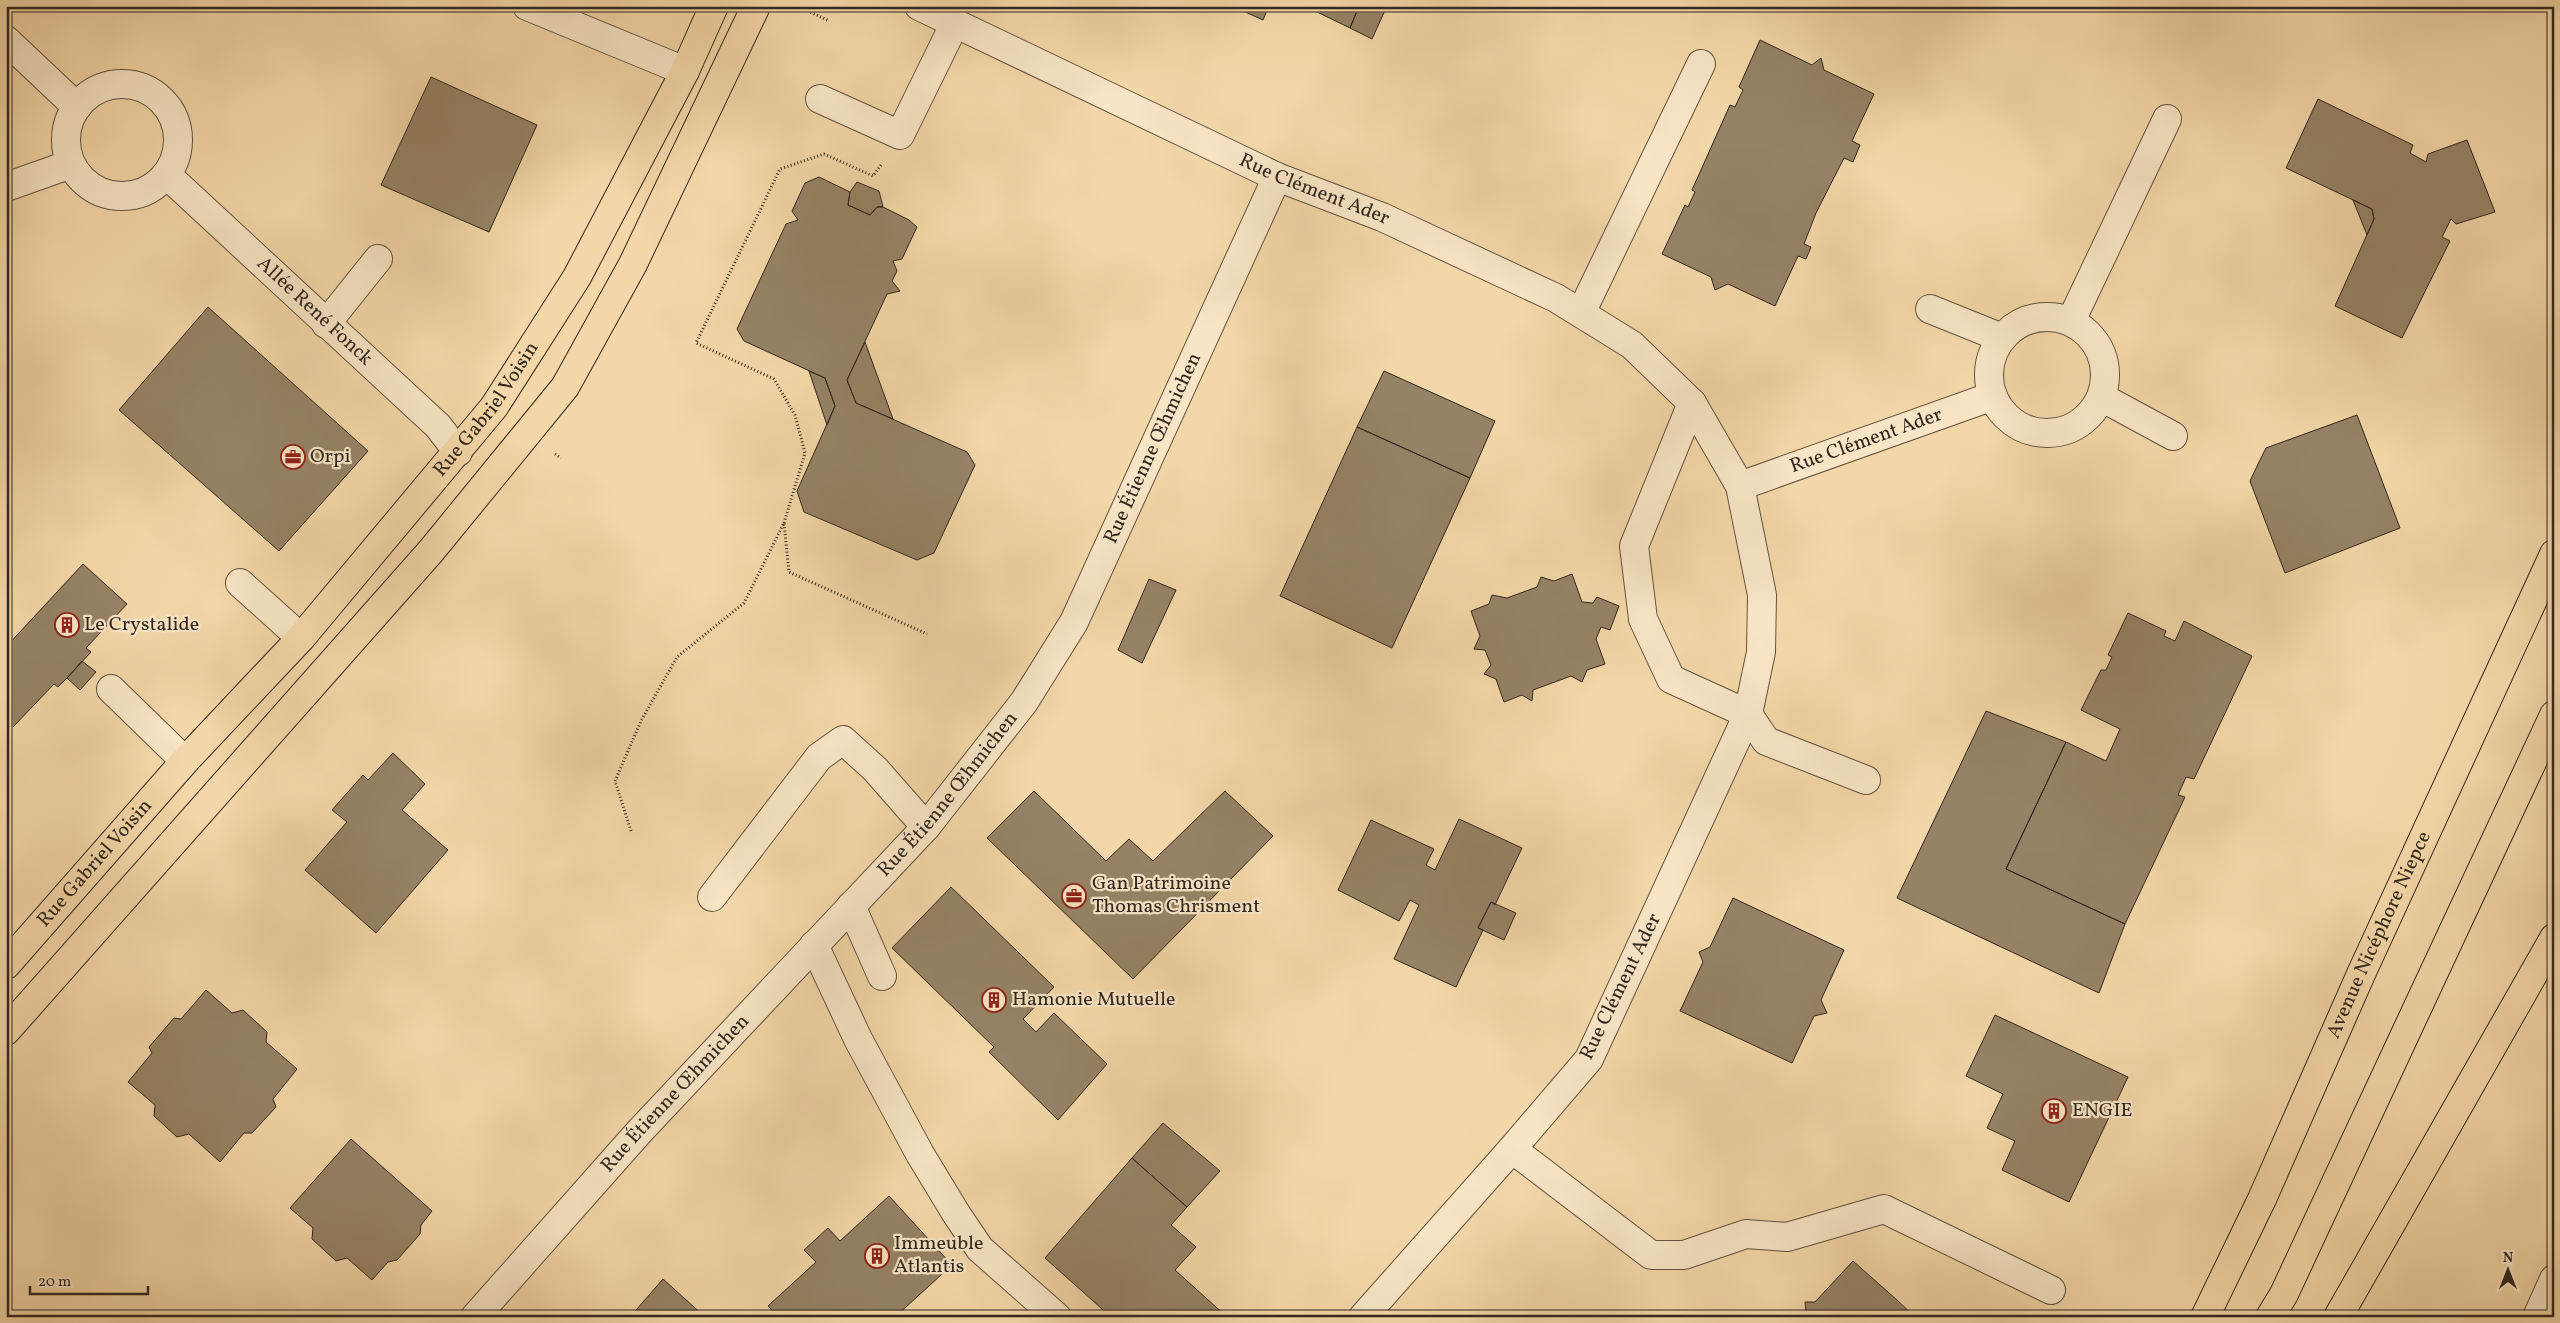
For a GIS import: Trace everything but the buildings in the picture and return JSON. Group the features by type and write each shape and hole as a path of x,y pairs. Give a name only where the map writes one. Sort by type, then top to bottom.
{"main road":[{"name":"Rue Gabriel Voisin","path":"6,965 185,761 301,638 494,407 577,277 685,71 714,6"},
{"path":"6,1031 431,551 565,387 633,264 756,6"},
{"name":"Avenue Nicéphore Niepce","path":"2205,1317 2262,1199 2361,974 2554,554"},
{"path":"2270,1317 2284,1294 2554,715"},
{"path":"2338,1317 2554,938"}],"street":[{"path":"527,6 685,71"},
{"name":"Rue Clément Ader","path":"919,6 1277,177 1382,217 1556,298 1632,345 1692,403 1740,486 1762,595 1761,652 1748,714 1589,1059 1363,1317"},
{"path":"820,100 900,135 955,23"},
{"path":"6,40 77,107"},
{"path":"1580,313 1701,64"},
{"path":"127,84 154,94 166,104 174,117 178,132 178,147 174,162 167,175 153,188 135,195 116,196 98,191 82,180 71,164 67,150 66,134 70,120 77,107 88,96 100,89 113,85 127,84"},
{"path":"2071,321 2167,119"},
{"path":"6,188 71,164"},
{"name":"Allée René Fonck","path":"167,175 438,426 458,452"},
{"name":"Rue Étienne Œhmichen","path":"475,1317 639,1132 926,827 1024,702 1074,622 1277,177"},
{"path":"326,324 378,259"},
{"path":"1930,309 2002,338"},
{"path":"2052,317 2071,321 2086,331 2098,345 2104,362 2105,380 2101,397 2092,413 2077,424 2060,431 2042,432 2024,428 2011,421 2000,409 1993,396 1989,376 1992,356 2002,338 2016,326 2033,318 2052,317"},
{"name":"Rue Clément Ader","path":"1740,486 1993,396"},
{"path":"2101,397 2173,436"},
{"path":"1692,403 1634,546 1643,620 1671,679 1748,714 1766,741 1866,780"},
{"path":"240,584 301,638"},
{"path":"111,689 185,761"},
{"path":"712,897 819,758 844,740 875,769 926,827"},
{"path":"851,906 882,976"},
{"path":"814,945 858,1039 920,1154 956,1215 980,1249 1057,1317"},
{"path":"1512,1149 1651,1255 1684,1255 1746,1234 1787,1237 1884,1209 2051,1290"},
{"path":"2537,1317 2554,1279"}],"path":[{"path":"798,6 829,21"},
{"path":"631,831 615,781 641,722 677,657 744,603 784,523 805,453 796,415 774,379 696,344 780,169 824,154 873,176 900,135"},
{"path":"784,523 789,572 927,634"}],"place":[{"name":"Orpi","path":"293,457"},
{"name":"Le Crystalide","path":"67,625"},
{"name":"Gan Patrimoine Thomas Chrisment","path":"1074,896"},
{"name":"Hamonie Mutuelle","path":"994,1000"},
{"name":"ENGIE","path":"2054,1111"},
{"name":"Immeuble Atlantis","path":"877,1256"}]}
